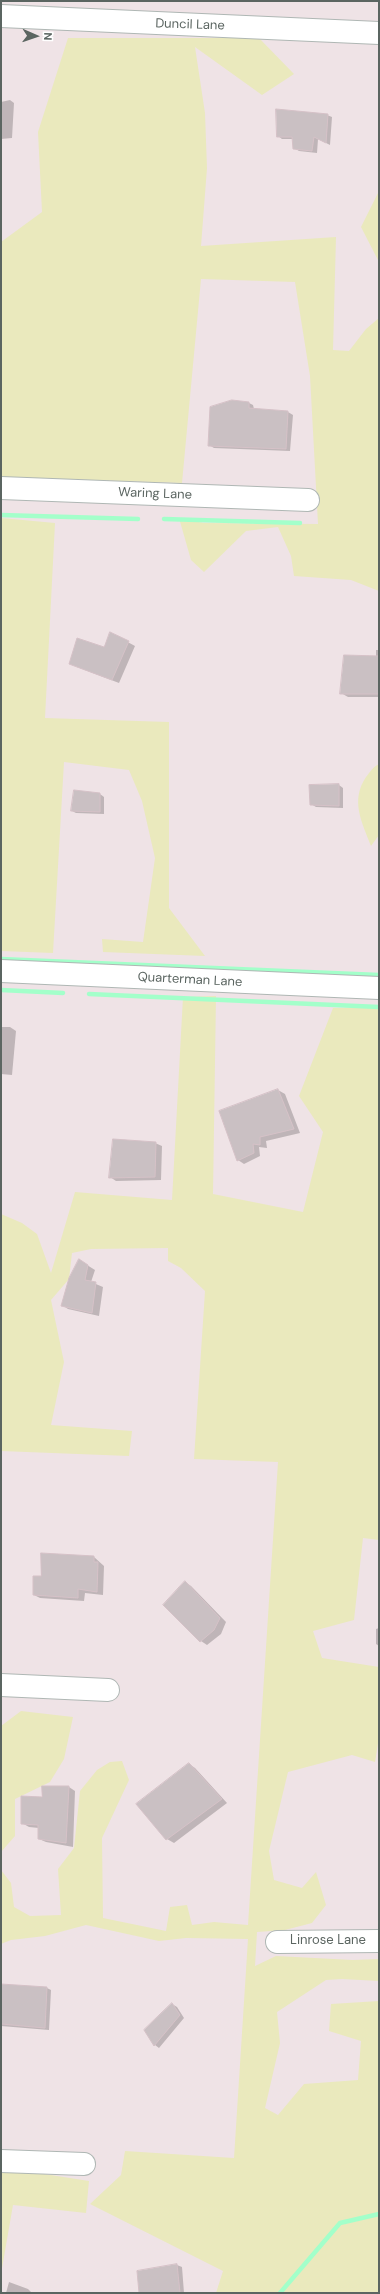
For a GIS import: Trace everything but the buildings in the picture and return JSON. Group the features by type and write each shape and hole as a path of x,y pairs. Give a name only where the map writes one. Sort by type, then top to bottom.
{"street":[{"name":"Duncil Lane","path":"1,16 72,10 379,33"},
{"name":"Waring Lane","path":"1,488 308,500"},
{"name":"Quarterman Lane","path":"1,971 379,988"},
{"path":"1,1685 108,1690"},
{"name":"Linrose Lane","path":"277,1942 379,1941"},
{"path":"1,2161 84,2164"}],"green space":[{"path":"68,38 259,38 294,74 262,95 195,47 205,113 207,168 201,246 336,237 333,350 349,351 366,329 379,318 379,591 351,580 294,576 291,556 278,527 246,531 204,572 191,560 179,518 204,523 318,524 310,376 295,282 201,279 182,483 1,477 1,242 42,212 38,132"},
{"path":"379,191 379,262 361,227"},
{"path":"1,518 55,523 45,718 169,722 169,908 205,956 103,952 102,939 143,942 155,858 142,801 129,770 64,762 53,953 1,951"},
{"path":"379,764 379,835 371,846 361,820 358,803 361,786 373,768"},
{"path":"216,996 213,1194 303,1212 323,1132 299,1096 333,1008 379,1008 379,1540 363,1538 354,1620 313,1631 322,1658 379,1667 379,1737 375,1762 352,1755 288,1772 269,1851 274,1880 302,1888 316,1872 326,1905 312,1923 285,1930 257,1932 255,1966 276,1956 353,1960 379,1959 379,1981 342,1979 326,1980 277,2012 280,2043 265,2108 278,2115 304,2084 358,2080 361,2041 329,2031 331,2004 379,2001 379,2293 216,2293 223,2271 90,2204 121,2175 125,2151 234,2158 248,1939 186,1938 159,1941 86,1925 45,1936 11,1940 1,1944 1,1870 11,1883 14,1907 30,1916 61,1915 58,1869 74,1848 80,1791 97,1770 110,1762 122,1761 129,1780 102,1838 103,1918 166,1931 170,1907 187,1905 192,1925 214,1922 248,1925 278,1462 194,1459 205,1291 181,1268 168,1261 168,1248 91,1249 72,1253 69,1279 51,1300 64,1362 51,1425 132,1431 129,1456 1,1451 1,1214 22,1223 37,1234 51,1273 75,1192 172,1200 183,997"},
{"path":"21,1711 73,1717 64,1759 50,1782 15,1799 15,1836 1,1852 1,1726"},
{"path":"6,2168 89,2181 86,2213 13,2205 1,2274 1,2169"}],"waterway":[{"path":"1,515 138,519"},
{"path":"164,519 300,523"},
{"path":"1,959 379,975"},
{"path":"1,990 63,993"},
{"path":"89,994 379,1007"},
{"path":"280,2293 340,2223 379,2214"}]}
